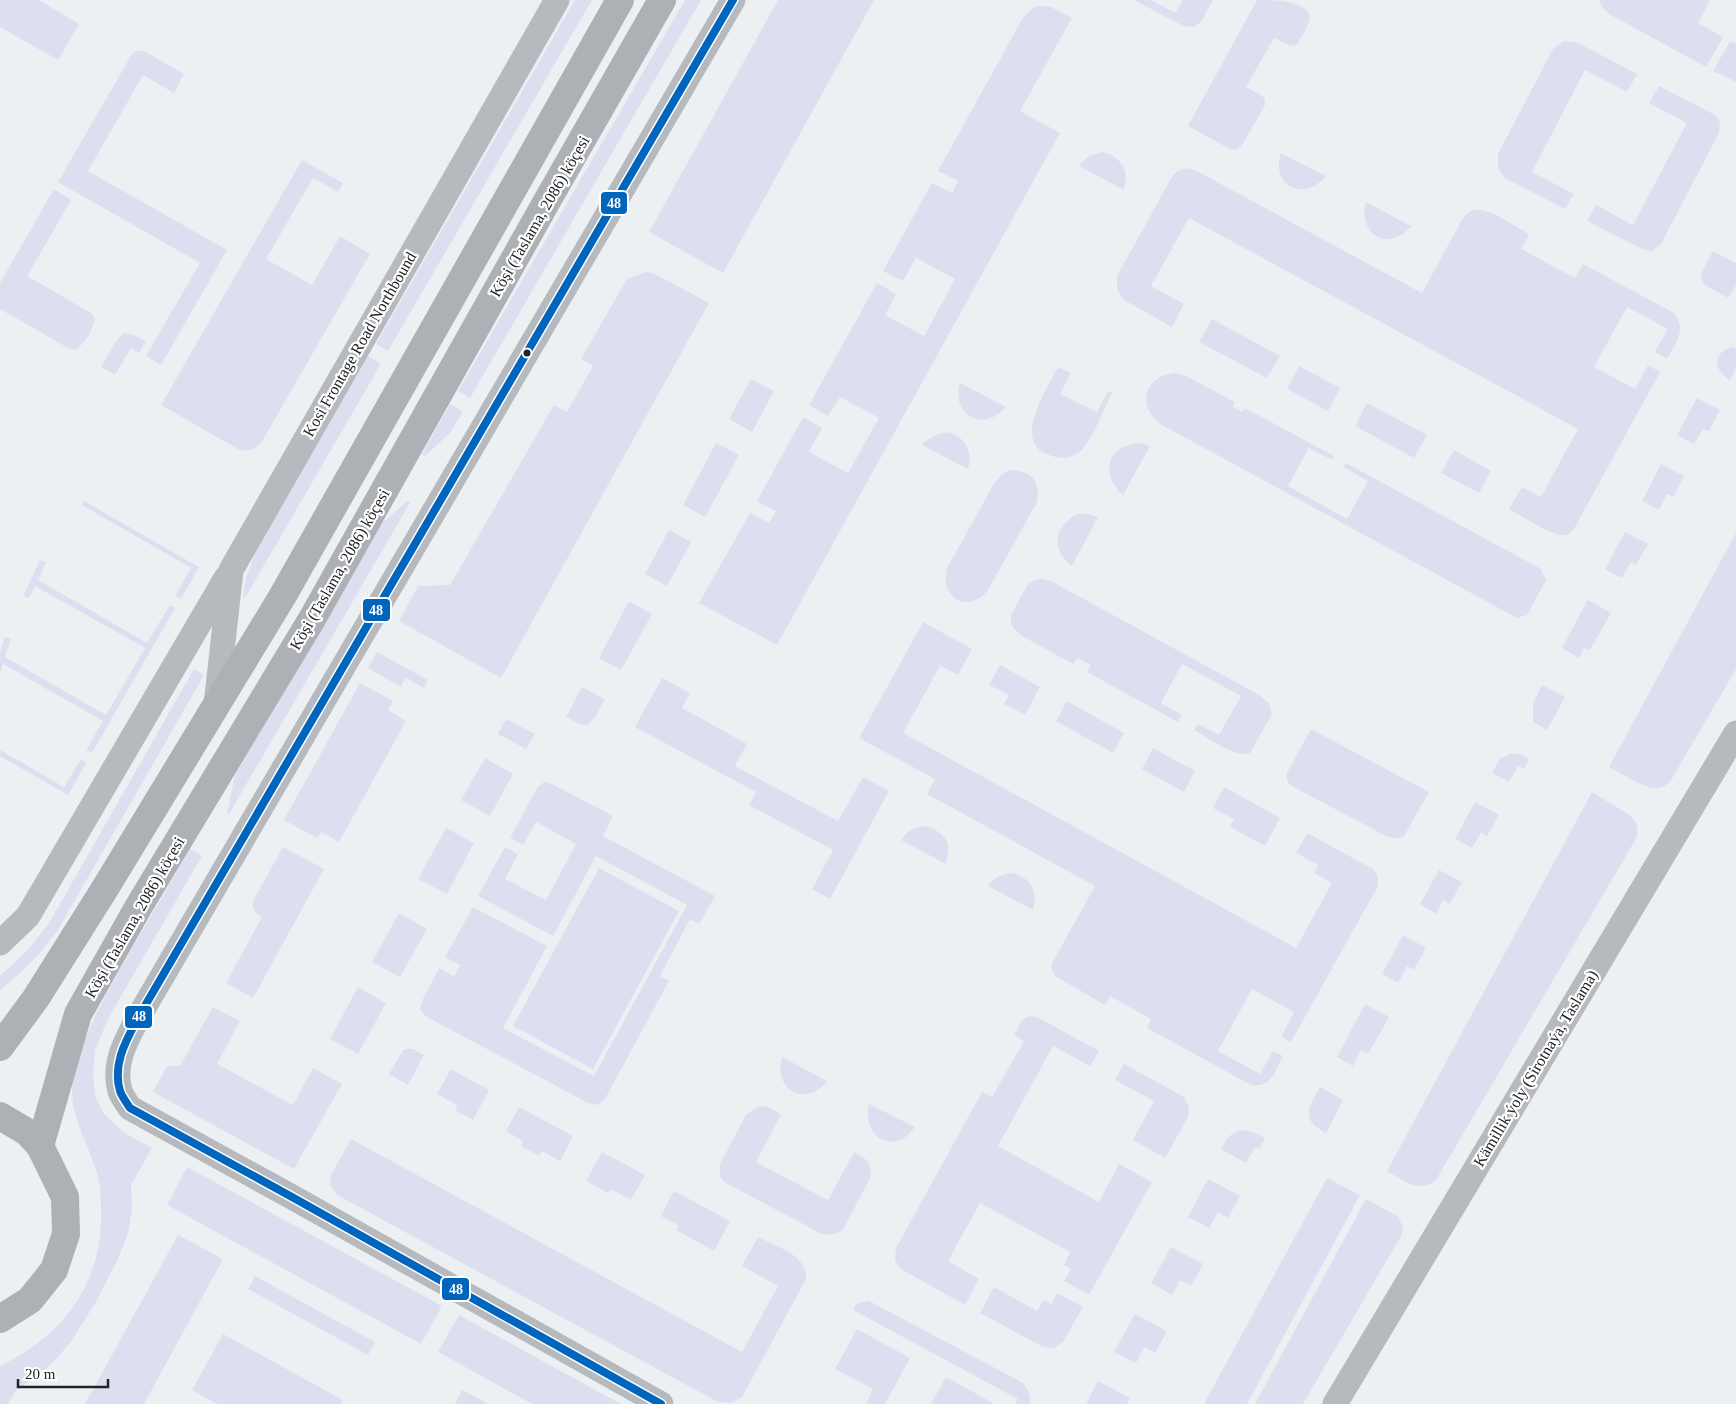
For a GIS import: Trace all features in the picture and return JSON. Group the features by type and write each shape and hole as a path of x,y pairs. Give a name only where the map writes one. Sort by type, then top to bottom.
{"main road":[{"path":"0,1047 41,990 282,597 620,0"},
{"name":"Köşi (Taslama, 2086) köçesi","path":"40,1146 78,1014 139,906 312,619 546,201 662,0"},
{"path":"0,1116 27,1132 40,1146 65,1196 66,1234 54,1270 48,1278 30,1300 0,1319"}],"street":[{"name":"Kosi Frontage Road Northbound","path":"216,705 231,570 556,0"},
{"path":"661,1404 130,1108 120,1091 118,1067 122,1050 140,1016 733,0"},
{"path":"0,943 28,916 231,570"},
{"name":"Kämillik ýoly (Sirotnaýa, Taslama)","path":"1335,1404 1736,733"}],"shaded area":[{"path":"0,0 39,0 79,24 58,60 0,27"},
{"path":"575,0 592,0 388,351 376,344"},
{"path":"685,0 701,0 470,398 458,391"},
{"path":"778,0 874,0 723,273 649,232"},
{"path":"1134,0 1151,0 1175,13 1183,0 1213,0 1201,22 1193,27 1183,26"},
{"path":"1257,0 1271,0 1298,5 1308,12 1310,19 1302,37 1295,46 1274,38 1246,87 1261,95 1265,99 1265,105 1241,147 1236,150 1230,149 1188,126"},
{"path":"1599,0 1710,0 1698,23 1723,37 1706,67 1611,15 1602,7"},
{"path":"1035,7 1051,7 1072,18 1020,111 1060,133 777,645 699,603 750,513 769,523 776,511 757,501 803,417 822,428 809,452 848,473 879,418 840,397 828,416 809,405 877,283 896,294 885,315 924,336 955,279 916,258 903,281 883,271 932,183 952,193 958,181 938,171 1024,16"},
{"path":"1564,41 1578,43 1637,74 1627,92 1585,70 1532,172 1574,194 1565,209 1505,178 1498,168 1498,154 1553,49"},
{"path":"1730,41 1736,44 1736,82 1713,71"},
{"path":"136,51 144,51 184,74 174,93 143,75 88,171 227,250 161,365 146,356 200,263 58,182 132,54"},
{"path":"1659,86 1715,115 1720,122 1719,133 1661,244 1652,251 1642,249 1587,221 1596,205 1633,225 1687,123 1649,103"},
{"path":"1103,152 1115,158 1123,166 1126,177 1124,190 1079,166 1090,156"},
{"path":"1281,153 1326,176 1317,184 1308,188 1299,189 1291,187 1280,174"},
{"path":"302,160 343,183 338,192 313,178 266,259 312,285 340,236 370,254 261,443 248,451 242,450 161,405"},
{"path":"1187,168 1195,170 1422,293 1463,218 1469,212 1482,210 1496,215 1529,234 1521,249 1575,278 1583,264 1674,313 1680,325 1680,331 1677,342 1667,359 1655,352 1668,329 1627,307 1594,367 1635,389 1648,365 1660,372 1574,529 1563,535 1558,534 1544,529 1509,509 1522,487 1541,497 1578,429 1189,218 1151,286 1184,304 1172,327 1124,300 1117,290 1117,276 1173,175 1179,170"},
{"path":"54,189 71,200 27,276 91,313 95,318 88,336 74,350 0,309 0,283"},
{"path":"1366,202 1411,226 1403,234 1394,238 1385,239 1377,236 1366,223 1364,214"},
{"path":"1713,251 1736,263 1736,285 1728,298 1705,285 1701,279 1702,271"},
{"path":"646,272 655,274 709,303 501,678 399,621 418,586 450,585 554,405 567,412 593,366 581,359 627,279"},
{"path":"1212,319 1280,356 1267,378 1199,342"},
{"path":"124,333 134,335 146,341 139,353 131,348 115,375 101,367 117,340"},
{"path":"1732,347 1736,348 1736,368 1730,380 1720,371 1717,362 1721,353"},
{"path":"368,356 381,364 245,598 243,596 246,578 257,548"},
{"path":"1299,366 1340,388 1328,411 1287,389"},
{"path":"1058,367 1071,373 1060,394 1097,412 1108,391 1112,393 1085,446 1074,455 1063,458 1052,456 1039,450 1033,440 1032,428 1040,402"},
{"path":"1176,373 1186,376 1235,402 1233,407 1242,412 1245,408 1334,456 1332,460 1309,448 1288,486 1347,519 1368,481 1344,467 1346,463 1541,569 1546,580 1527,615 1517,618 1160,424 1148,408 1147,392 1157,379"},
{"path":"751,379 774,391 752,432 729,419"},
{"path":"960,383 1006,407 997,415 988,419 979,420 971,417 960,404 958,395"},
{"path":"1697,398 1720,410 1709,431 1703,429 1694,444 1677,435"},
{"path":"1367,403 1427,435 1414,458 1355,426"},
{"path":"450,404 463,411 451,432 425,456 422,454"},
{"path":"948,432 959,438 967,446 970,456 968,469 922,445 934,436"},
{"path":"716,443 739,455 705,517 683,505"},
{"path":"1140,443 1150,446 1123,495 1115,487 1111,478 1110,462 1120,449"},
{"path":"1454,450 1491,471 1479,493 1441,473"},
{"path":"1661,464 1684,476 1673,497 1667,494 1659,510 1642,501"},
{"path":"1011,470 1025,473 1034,479 1038,490 1036,504 988,590 972,601 964,602 957,600 947,588 947,568 995,482 1002,474"},
{"path":"84,501 199,567 181,599 175,596 191,568 82,505"},
{"path":"407,501 410,503 229,814 227,813 235,775 381,524"},
{"path":"1077,514 1088,514 1098,517 1072,566 1060,553 1058,538 1063,525"},
{"path":"669,530 691,542 667,586 645,574"},
{"path":"1625,532 1648,544 1636,565 1631,562 1622,578 1605,569"},
{"path":"1736,533 1736,669 1670,782 1658,788 1645,786 1609,767"},
{"path":"40,560 46,562 38,580 147,643 170,605 175,608 92,753 86,750 103,721 3,664 0,673 0,652 5,637 11,639 5,657 106,715 145,648 35,586 29,598 23,596"},
{"path":"1042,579 1051,581 1259,695 1269,703 1272,714 1250,753 1237,753 1229,750 1194,730 1198,724 1219,735 1241,696 1182,664 1161,703 1182,715 1178,722 1087,672 1091,665 1077,658 1073,664 1022,636 1013,628 1011,615 1028,584"},
{"path":"1588,600 1611,613 1590,650 1584,648 1579,658 1562,648"},
{"path":"629,601 652,614 621,670 599,658"},
{"path":"923,622 972,649 958,675 940,666 903,733 1296,948 1332,883 1314,873 1318,865 1296,853 1307,833 1373,869 1378,876 1378,886 1291,1042 1281,1037 1294,1012 1252,989 1218,1051 1260,1074 1273,1051 1283,1056 1275,1073 1264,1084 1251,1085 1147,1028 1151,1019 1110,996 1105,1005 1055,976 1051,965 1095,886 927,794 935,779 859,738"},
{"path":"377,652 428,680 424,688 405,678 401,687 368,668"},
{"path":"1000,665 1040,687 1025,715 1004,704 1009,695 989,685"},
{"path":"194,669 204,675 59,928 32,961 0,990 0,975 26,951 49,923"},
{"path":"662,678 690,693 682,708 747,744 735,766 838,821 863,777 889,791 830,899 812,889 833,850 749,805 756,792 635,727"},
{"path":"360,683 393,701 388,710 406,721 339,842 321,832 317,838 284,820"},
{"path":"1542,685 1565,697 1547,730 1533,722 1533,703"},
{"path":"582,687 605,699 588,725 579,724 566,717"},
{"path":"1067,701 1124,733 1113,753 1056,721"},
{"path":"506,719 535,734 526,749 498,734"},
{"path":"1311,729 1429,792 1404,836 1394,838 1384,835 1290,785 1287,780 1287,773"},
{"path":"1153,748 1195,771 1184,792 1142,769"},
{"path":"0,750 64,787 81,759 86,763 68,795 0,756"},
{"path":"1512,753 1529,759 1524,769 1518,766 1509,782 1492,773 1500,759"},
{"path":"485,758 513,774 490,816 461,800"},
{"path":"544,782 552,784 613,816 603,836 715,896 699,924 690,919 660,976 669,981 605,1099 597,1105 588,1103 425,1016 420,1009 422,1001 439,968 454,976 460,965 445,957 473,907 547,946 503,1028 594,1076 687,905 596,856 553,936 478,896 505,847 518,854 505,879 546,900 576,844 536,822 523,845 510,838 537,788"},
{"path":"1224,787 1280,818 1265,846 1230,827 1234,819 1213,808"},
{"path":"1592,792 1631,816 1637,826 1637,837 1436,1180 1423,1186 1411,1184 1387,1171"},
{"path":"1475,802 1499,815 1487,836 1481,832 1472,848 1455,839"},
{"path":"926,826 938,832 946,840 948,857 946,864 901,840 912,830"},
{"path":"446,828 474,843 447,894 418,879"},
{"path":"283,847 324,869 253,998 226,983 262,917 256,913 252,906 254,899"},
{"path":"190,849 202,856 109,1017 95,1050 93,1073 95,1096 104,1114 124,1133 152,1148 131,1185 132,1208 128,1233 118,1259 96,1302 72,1340 37,1377 16,1390 8,1404 0,1404 0,1366 42,1340 59,1324 74,1306 94,1265 99,1241 100,1191 97,1173 75,1114 72,1091 74,1076 87,1034 99,1008"},
{"path":"599,868 679,911 593,1069 513,1026"},
{"path":"1439,870 1462,882 1450,904 1443,900 1436,914 1420,904"},
{"path":"1013,873 1025,879 1032,887 1035,897 1033,910 988,886 999,876"},
{"path":"399,913 427,929 400,977 372,962"},
{"path":"1403,935 1426,948 1414,970 1407,966 1398,983 1382,974"},
{"path":"358,987 386,1003 358,1054 330,1039"},
{"path":"1365,1004 1389,1017 1368,1054 1361,1050 1353,1066 1337,1057"},
{"path":"213,1007 240,1021 217,1064 293,1105 313,1068 342,1084 294,1169 153,1092 167,1066 180,1066"},
{"path":"1029,1016 1039,1018 1099,1051 1090,1066 1053,1046 998,1146 1099,1202 1119,1164 1152,1182 1089,1295 1064,1281 1071,1269 1064,1265 1070,1252 980,1203 948,1261 979,1279 965,1305 901,1269 895,1260 896,1248 982,1092 992,1097 1024,1041 1014,1035 1021,1021"},
{"path":"404,1049 413,1049 424,1055 408,1085 389,1074"},
{"path":"782,1057 827,1081 819,1089 810,1093 801,1094 793,1092 782,1079 780,1069"},
{"path":"1124,1064 1184,1097 1189,1107 1188,1117 1165,1158 1133,1140 1154,1101 1115,1080"},
{"path":"451,1069 489,1090 473,1120 455,1110 457,1105 437,1094"},
{"path":"1320,1087 1343,1100 1326,1133 1312,1123 1309,1118 1312,1101"},
{"path":"869,1104 915,1127 900,1140 885,1141 870,1126 868,1119"},
{"path":"759,1106 768,1107 781,1114 756,1162 828,1200 854,1152 868,1162 871,1173 870,1178 844,1228 839,1232 822,1234 724,1182 720,1177 720,1164 746,1115"},
{"path":"519,1107 573,1136 560,1161 542,1151 539,1156 521,1146 523,1141 506,1131"},
{"path":"1240,1130 1254,1132 1265,1138 1259,1149 1255,1147 1246,1163 1221,1149 1230,1135"},
{"path":"351,1139 742,1352 778,1286 742,1266 758,1237 790,1252 802,1264 806,1279 742,1397 731,1403 718,1402 337,1195 330,1185 331,1175"},
{"path":"602,1152 645,1175 631,1200 611,1189 608,1193 586,1181"},
{"path":"187,1167 442,1306 421,1344 167,1205"},
{"path":"1327,1178 1360,1195 1247,1404 1204,1404"},
{"path":"1208,1179 1240,1196 1228,1218 1218,1212 1209,1228 1188,1217"},
{"path":"674,1191 730,1221 714,1251 676,1230 678,1225 661,1216"},
{"path":"1366,1199 1399,1217 1403,1229 1401,1236 1303,1404 1255,1404"},
{"path":"178,1235 223,1259 144,1404 85,1404"},
{"path":"1171,1247 1203,1264 1191,1286 1180,1280 1172,1295 1151,1283"},
{"path":"255,1276 375,1342 368,1355 248,1289"},
{"path":"994,1287 1037,1311 1044,1300 1051,1304 1057,1293 1083,1307 1063,1342 1054,1348 1043,1347 980,1313"},
{"path":"869,1301 1023,1383 1029,1393 1030,1404 1015,1404 1018,1399 853,1310 856,1304"},
{"path":"1135,1314 1167,1331 1155,1353 1144,1347 1136,1363 1114,1352"},
{"path":"459,1315 621,1404 532,1404 438,1352"},
{"path":"857,1329 910,1358 885,1404 866,1404 873,1389 835,1369"},
{"path":"223,1334 343,1400 341,1404 217,1404 192,1390"},
{"path":"946,1377 993,1403 931,1404"},
{"path":"1098,1381 1130,1398 1127,1404 1086,1404"},
{"path":"462,1390 489,1404 455,1403"}],"transit line":[{"name":"48","path":"661,1404 130,1108 120,1091 118,1071 122,1052 139,1016 733,0"}]}
